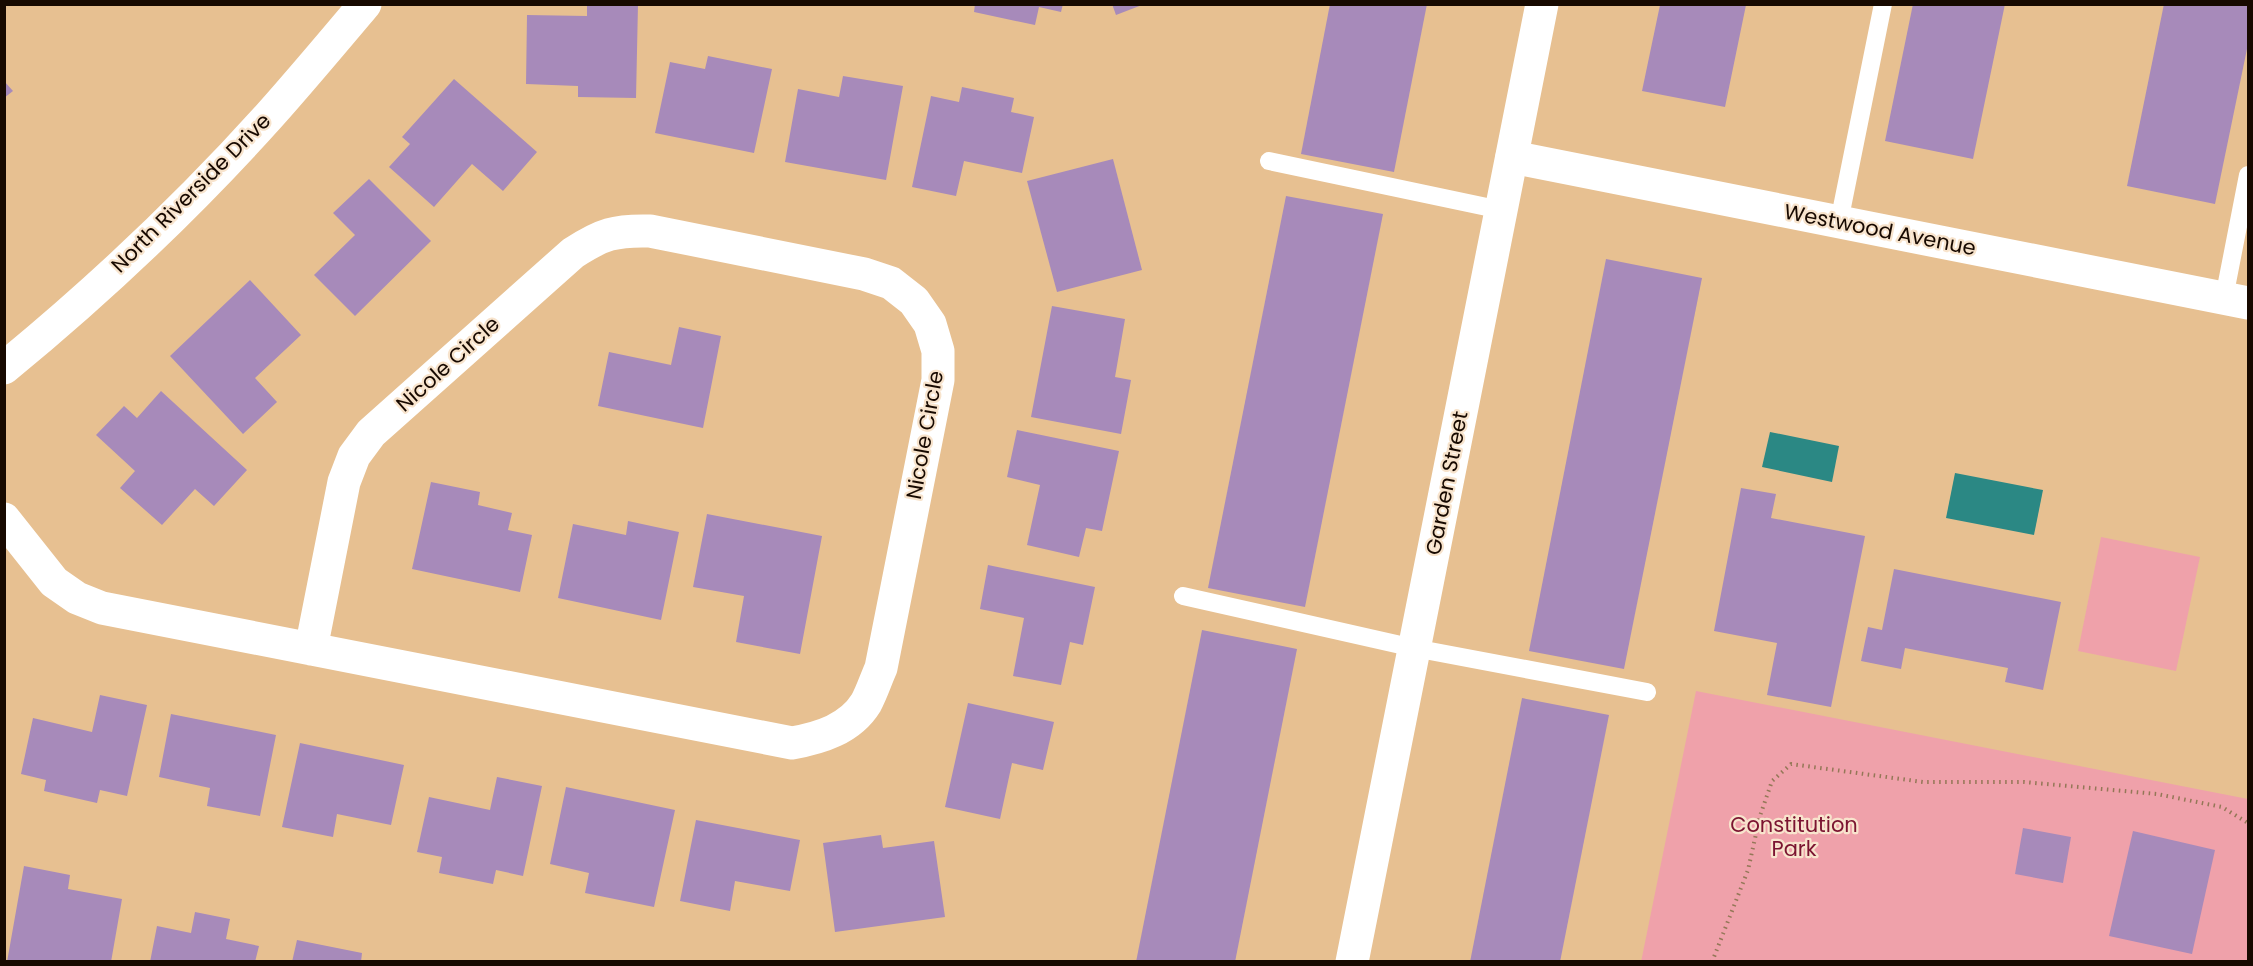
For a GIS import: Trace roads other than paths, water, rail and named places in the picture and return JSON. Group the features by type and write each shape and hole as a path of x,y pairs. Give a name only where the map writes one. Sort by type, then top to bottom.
{"street":[{"name":"North Riverside Drive","path":"4,368 47,333 161,228 268,117 365,4"},
{"name":"Garden Street","path":"1352,962 1542,4"},
{"name":"Westwood Avenue","path":"1512,157 2236,301"},
{"name":"Nicole Circle","path":"4,519 54,582 77,598 102,608 311,649 792,743 820,738 846,724 865,704 881,668 938,380 938,351 930,324 914,301 891,283 864,274 650,231 622,230 594,239 573,253 371,433 354,456 344,482 311,649"}],"lane":[{"path":"1839,222 1883,4"},
{"path":"1269,161 1501,210"},
{"path":"2236,301 2248,175"},
{"path":"1182,596 1414,648 1647,692"}],"water":[{"path":"1770,432 1839,446 1832,482 1762,467"},
{"path":"1955,473 2043,490 2034,535 1946,518"}],"park label":[{"name":"Constitution Park","path":"1794,837"}]}
